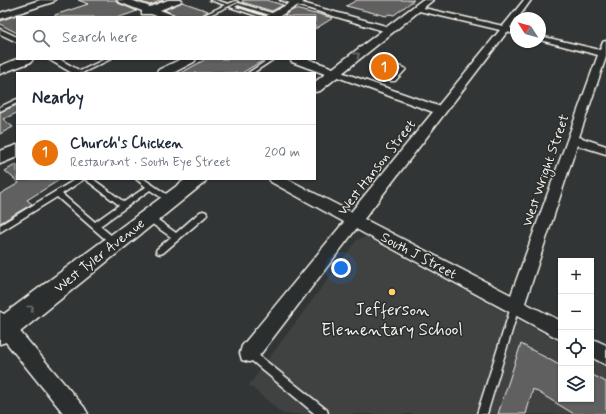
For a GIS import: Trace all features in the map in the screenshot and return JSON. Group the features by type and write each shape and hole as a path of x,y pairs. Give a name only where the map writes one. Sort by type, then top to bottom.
{"main road":[{"path":"0,16 50,0"},
{"path":"122,0 166,16"},
{"path":"136,16 177,0"},
{"path":"316,87 428,0"},
{"path":"269,16 299,2"},
{"path":"0,70 25,60"},
{"path":"165,72 188,60"},
{"path":"299,60 335,73"},
{"path":"0,158 16,150"},
{"name":"West Tyler Avenue","path":"2,327 197,180"}],"street":[{"path":"283,0 299,2 390,30"},
{"name":"West Hanson Street","path":"521,12 528,0"},
{"path":"418,8 510,30"},
{"path":"0,31 16,39"},
{"name":"West Hanson Street","path":"249,353 440,111 510,31"},
{"path":"546,39 605,50"},
{"name":"West Wright Street","path":"515,307 572,139 605,50"},
{"path":"54,60 77,72"},
{"path":"335,73 440,111"},
{"path":"572,139 606,150"},
{"name":"South J Street","path":"278,180 559,330"},
{"path":"2,327 77,414"},
{"path":"594,349 606,355"}],"lane":[{"path":"212,0 233,3"},
{"path":"223,0 269,16"},
{"path":"233,3 232,7 269,16"},
{"path":"204,16 233,3"},
{"path":"81,72 107,60"},
{"path":"252,72 270,60"},
{"path":"375,60 404,69 392,80"},
{"path":"0,109 16,101"},
{"path":"0,229 79,180"},
{"path":"89,180 124,206"},
{"path":"95,226 124,206 149,183 171,200"},
{"path":"57,194 115,243"},
{"path":"160,251 203,214"},
{"path":"148,217 176,237"},
{"path":"482,414 515,307"},
{"path":"249,353 323,414"}],"shaded area":[{"name":"Jefferson Elementary School","path":"366,237 558,341 558,402 594,402 594,362 606,368 606,414 283,414 249,385 357,240"}],"building":[{"path":"78,0 116,0 118,3 137,11 123,16 55,16 88,4"},
{"path":"135,0 164,0 150,5"},
{"path":"243,0 266,0 283,5 272,11 242,2"},
{"path":"357,0 414,0 394,15 389,14 386,16 346,6"},
{"path":"182,2 208,11 200,16 178,16 164,10"},
{"path":"295,9 333,18 316,28 316,16 284,15"},
{"path":"17,15 16,32 0,24 0,21"},
{"path":"204,60 263,60 244,72 183,72"},
{"path":"16,105 16,113 3,119 13,127 0,134 0,112"},
{"path":"16,165 16,180 59,180 27,200 32,204 0,223 0,194 19,183 5,171"},
{"path":"521,344 558,364 558,402 594,402 594,376 606,382 606,414 574,414 533,389 526,414 498,414"}],"place":[{"name":"Church's Chicken","path":"384,67"},
{"name":"Jefferson Elementary School","path":"392,292"}]}
